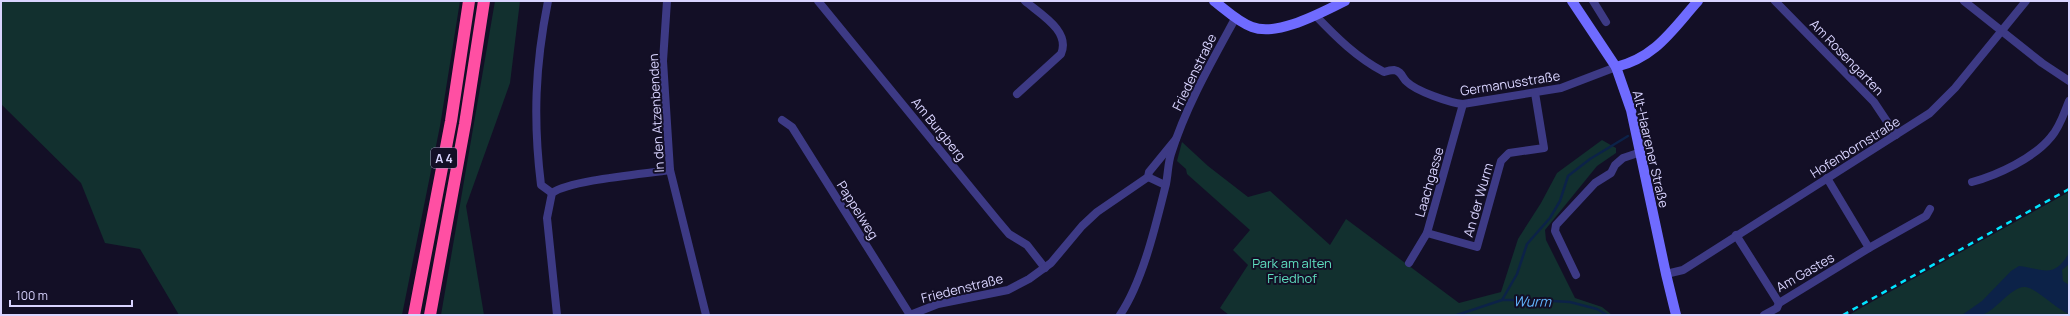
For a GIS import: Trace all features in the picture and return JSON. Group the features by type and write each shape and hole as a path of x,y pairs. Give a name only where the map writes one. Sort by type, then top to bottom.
{"highway":[{"name":"A 4","path":"414,315 451,121 469,1"},
{"name":"A 4","path":"430,315 465,124 484,1"}],"main road":[{"path":"1214,1 1251,27 1266,29 1292,24 1345,1"},
{"name":"Alt-Haarener Straße","path":"1572,1 1616,67 1631,110 1676,315"},
{"path":"1616,67 1636,61 1656,48 1698,1"}],"street":[{"path":"548,1 538,62 535,110 541,185 552,193"},
{"name":"In den Atzenbenden","path":"667,1 663,61 670,170 706,315"},
{"name":"Am Burgberg","path":"818,1 1009,234 1027,246 1045,268"},
{"path":"1017,94 1061,54 1064,48 1064,40 1059,31 1025,1"},
{"path":"1593,1 1606,22"},
{"name":"Am Rosengarten","path":"1775,1 1874,102 1896,135"},
{"path":"1964,1 2001,32 2069,81"},
{"name":"Hofenbornstraße","path":"1666,274 1683,270 1736,235 1917,122 1942,102 1955,88 2026,1"},
{"name":"Germanusstraße","path":"1315,15 1330,31 1364,61 1384,72 1393,70 1398,72 1402,74 1407,83 1442,100 1463,104 1535,93 1575,84 1616,67"},
{"name":"Friedenstraße","path":"1120,315 1142,268 1176,139 1207,69 1236,17"},
{"name":"An der Wurm","path":"1427,232 1477,247 1501,161 1509,153 1544,148 1535,93"},
{"path":"1972,182 1992,177 2043,146 2059,125 2069,101"},
{"name":"Laachgasse","path":"1409,263 1427,232 1463,104"},
{"name":"Pappelweg","path":"782,120 792,127 910,315"},
{"name":"Friedenstraße","path":"910,315 938,304 1008,290 1045,268 1082,226 1097,212 1148,177 1149,172 1176,139"},
{"path":"1576,275 1555,231 1556,224 1595,183 1611,173 1615,165 1623,158 1641,152"},
{"path":"557,315 547,218 552,193 558,188 577,184 670,170"},
{"path":"1148,177 1165,185"},
{"path":"1827,178 1869,248"},
{"name":"Am Gastes","path":"1736,235 1779,303 1869,248 1926,216 1930,209"},
{"path":"1764,315 1776,308 1779,303"}],"green space":[{"path":"1,1 460,1 440,126 402,315 179,315 140,249 105,243 81,183 1,104"},
{"path":"495,1 520,1 510,83 466,206 484,315 441,315"},
{"name":"Park am alten Friedhof","path":"1602,140 1616,148 1616,153 1597,166 1545,230 1546,240 1575,298 1602,307 1612,315 1229,315 1220,308 1248,265 1233,250 1250,230 1187,174 1186,169 1177,161 1182,142 1208,166 1248,197 1270,191 1330,245 1346,219 1459,303 1501,292 1518,239 1541,203 1557,173"},
{"path":"2069,192 2069,315 1849,315 1868,304"}],"water":[{"path":"2069,253 2069,264 2062,270 2063,281 2069,285 2069,314 2034,291 2025,287 2015,290 2009,294 1989,312 1976,315 1962,315 1982,301 2011,271 2019,266 2042,270 2053,269 2064,261"}],"waterway":[{"path":"1502,300 1517,274 1527,244 1550,218 1560,201 1568,176 1590,159 1628,136"},
{"name":"Wurm","path":"1457,315 1502,300 1570,302 1597,309 1607,315"}],"railway":[{"path":"1843,315 2069,189"}]}
